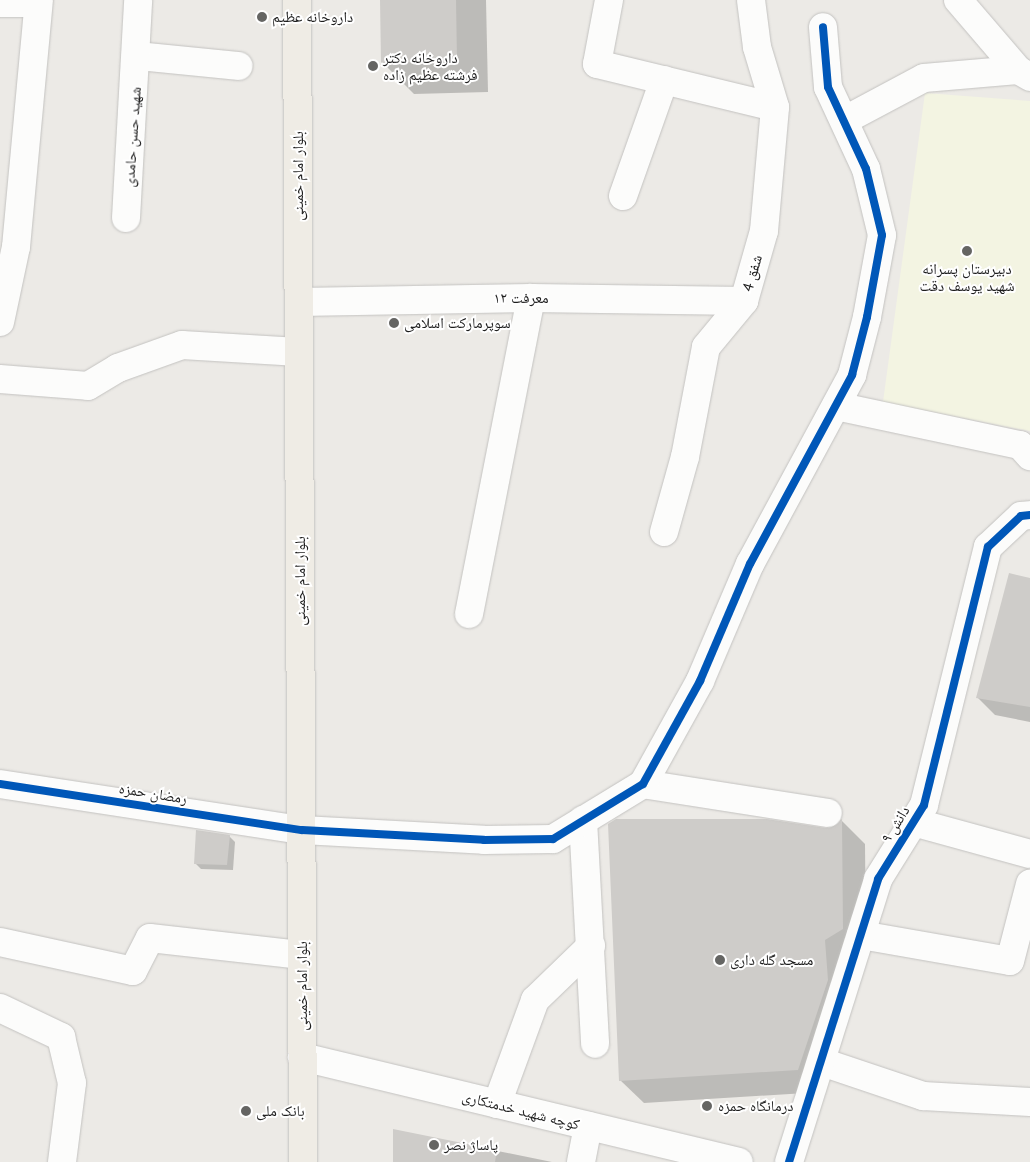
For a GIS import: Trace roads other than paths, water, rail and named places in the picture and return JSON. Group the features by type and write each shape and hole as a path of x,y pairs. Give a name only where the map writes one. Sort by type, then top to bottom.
{"main road":[{"name":"بلوار امام خمینی","path":"297,0 303,1162"}],"street":[{"name":"شهید حسن حامدی","path":"126,218 138,56 138,0"},
{"path":"609,0 597,64 775,108"},
{"name":"شفق 4","path":"664,532 685,457 706,347 744,301 764,231 775,108 758,47 751,0"},
{"path":"958,0 1024,73"},
{"path":"0,3 39,1 16,247 0,322"},
{"path":"823,27 828,87 845,120 866,169 882,235 852,375 750,564 700,681 643,784 828,813"},
{"path":"138,56 239,66"},
{"path":"845,120 924,78 1024,73"},
{"path":"624,196 664,80"},
{"path":"469,614 531,298"},
{"name":"معرفت ۱۲","path":"299,302 531,298 744,301"},
{"path":"0,379 88,386 118,368 182,345 299,352"},
{"path":"836,406 1020,445 1030,456"},
{"name":"دانش ۹","path":"789,1162 878,879 924,805 988,546 1021,516 1030,515"},
{"name":"رمضان حمزه","path":"0,784 302,830 553,839 643,784"},
{"path":"583,820 595,1044"},
{"path":"913,822 1030,854"},
{"path":"861,934 1010,961 1030,884"},
{"path":"0,942 133,971 150,938 302,955"},
{"path":"497,1104 535,1000 591,946"},
{"path":"0,1008 61,1037 72,1083 62,1162"},
{"name":"کوچه شهید خدمتکاری","path":"302,1057 739,1162"},
{"path":"822,1062 922,1096 1030,1102"},
{"path":"581,1162 588,1126"}],"place":[{"name":"داروخانه عظیم","path":"262,17"},
{"name":"داروخانه دکتر فرشته عظیم زاده","path":"373,66"},
{"name":"دبیرستان پسرانه شهید یوسف دقت","path":"967,251"},
{"name":"سوپرمارکت اسلامی","path":"394,323"},
{"name":"مسجد گله داری","path":"720,960"},
{"name":"درمانگاه حمزه","path":"707,1106"},
{"name":"بانک ملى","path":"246,1111"},
{"name":"پاساژ نصر","path":"434,1145"}]}
